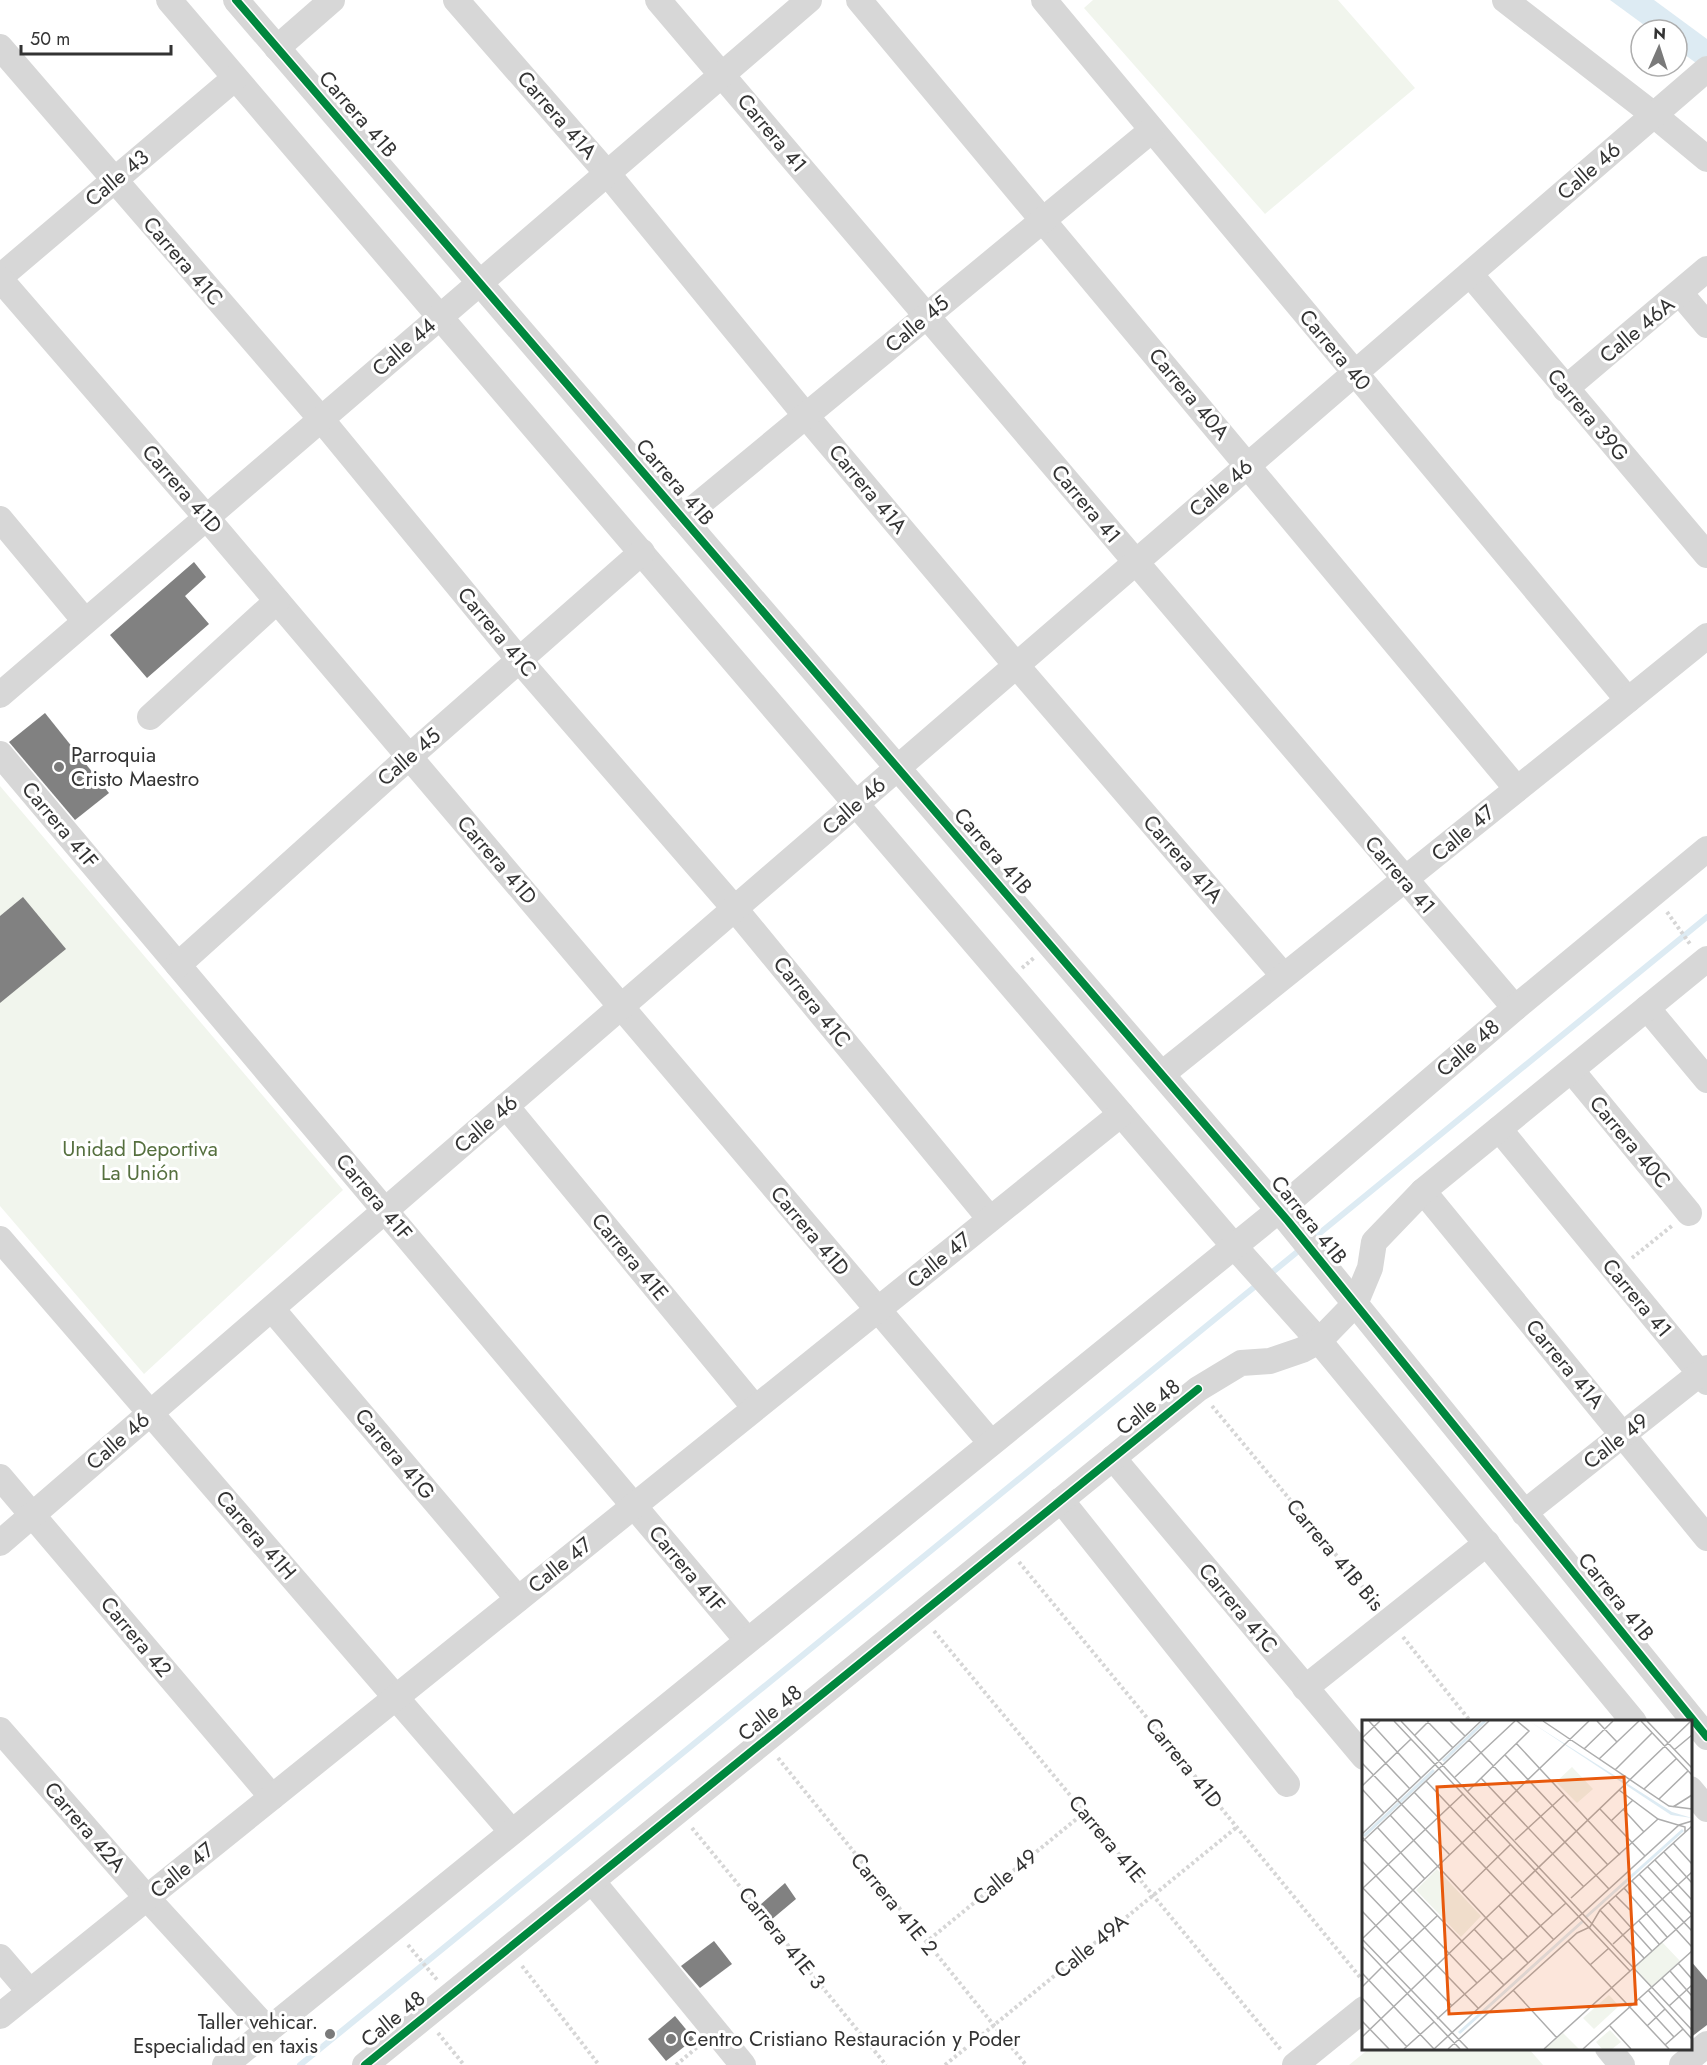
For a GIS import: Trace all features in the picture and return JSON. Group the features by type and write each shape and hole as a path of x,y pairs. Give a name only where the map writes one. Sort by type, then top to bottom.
{"street":[{"path":"169,0 1006,980 1319,1341 1632,1720"},
{"name":"Carrera 41B","path":"236,0 1286,1218 1690,1720"},
{"path":"277,48 332,0"},
{"name":"Carrera 41A","path":"456,0 608,173 806,416 1016,665 1283,975"},
{"name":"Carrera 41","path":"658,0 1515,1008"},
{"name":"Calle 44","path":"0,695 809,0"},
{"name":"Carrera 40A","path":"859,0 1044,219 1517,789"},
{"name":"Carrera 40","path":"1044,0 1628,700"},
{"path":"1505,0 1707,159"},
{"name":"Carrera 41C","path":"0,47 113,181 321,419 520,661 735,909 990,1219"},
{"name":"Calle 46","path":"0,1543 1707,69"},
{"name":"Calle 43","path":"0,278 235,78"},
{"name":"Calle 45","path":"682,518 1152,130"},
{"name":"Calle 46A","path":"1565,389 1707,269"},
{"name":"Carrera 39G","path":"1470,274 1707,555"},
{"name":"Carrera 41D","path":"0,278 622,1006 990,1443"},
{"path":"1680,293 1707,325"},
{"path":"0,519 85,621"},
{"name":"Calle 45","path":"178,965 642,552"},
{"path":"150,717 277,601"},
{"name":"Calle 47","path":"1162,1074 1283,975 1406,881 1707,636"},
{"name":"Carrera 41F","path":"0,754 747,1640"},
{"name":"Calle 48","path":"225,2065 990,1443 1286,1218 1515,1008 1707,849"},
{"name":"Calle 48","path":"365,2065 1198,1389 1241,1363 1270,1361 1302,1350 1319,1341 1355,1304 1370,1268 1374,1242 1423,1191 1647,1008 1700,953"},
{"path":"1647,1008 1707,1080"},
{"name":"Carrera 40C","path":"1572,1071 1689,1212"},
{"name":"Carrera 41E","path":"506,1106 755,1408"},
{"name":"Calle 47","path":"0,2016 1121,1114"},
{"name":"Carrera 41","path":"1499,1129 1615,1272 1705,1375"},
{"name":"Carrera 41A","path":"1423,1191 1707,1538"},
{"name":"Carrera 41H","path":"0,1239 512,1832"},
{"name":"Carrera 41G","path":"272,1309 518,1599"},
{"name":"Calle 49","path":"1524,1513 1705,1375"},
{"name":"Carrera 41C","path":"1113,1458 1362,1755"},
{"name":"Carrera 42","path":"0,1477 272,1797"},
{"path":"1061,1500 1287,1784"},
{"path":"1305,1688 1487,1543"},
{"name":"Carrera 41B","path":"1692,1723 1702,1735"},
{"name":"Carrera 42A","path":"0,1730 147,1898 268,2030"},
{"path":"1692,1791 1707,1809"},
{"path":"592,1881 743,2065"},
{"path":"0,1957 30,1992"},
{"path":"1291,2061 1362,2010"},
{"path":"1682,2065 1707,2044"},
{"path":"1609,2050 1622,2065"}],"path":[{"path":"1674,921 1700,953"},
{"path":"1006,980 1050,945"},
{"path":"1615,1272 1689,1212"},
{"path":"405,1941 438,1981"},
{"path":"509,1948 599,2065"},
{"path":"425,2016 464,2065"},
{"path":"676,2065 715,2032"}],"green space":[{"path":"1093,0 1338,0 1415,88 1265,214 1084,8"},
{"name":"Unidad Deportiva La Unión","path":"0,786 343,1190 144,1374 0,1206"},
{"path":"1368,2050 1530,2050 1543,2065 1349,2065"}],"shaded area":[{"path":"1610,0 1654,0 1678,18 1635,18"},
{"path":"1689,26 1707,39 1707,71 1689,58"}],"building":[{"path":"194,562 206,577 185,596 209,624 147,678 110,635"},
{"name":"Parroquia Cristo Maestro","path":"45,713 109,793 75,820 9,742"},
{"path":"23,897 66,949 0,1003 0,916"},
{"path":"785,1883 796,1899 771,1920 760,1905"},
{"path":"714,1941 732,1964 700,1988 681,1966"},
{"path":"1692,1962 1707,1980 1707,2025 1692,2036"},
{"name":"Centro Cristiano Restauración y Poder","path":"675,2016 694,2039 666,2061 648,2039"}],"waterway":[{"path":"1310,1241 1707,917"},
{"path":"1269,1275 1302,1248"},
{"path":"300,2065 1258,1284"}],"cycle path":[{"path":"236,0 1288,1221 1707,1737"},
{"path":"365,2065 1198,1389"}],"place":[{"name":"Parroquia Cristo Maestro","path":"59,767"},
{"name":"Taller vehicar. Especialidad en taxis","path":"330,2034"},
{"name":"Centro Cristiano Restauración y Poder","path":"671,2039"}]}
